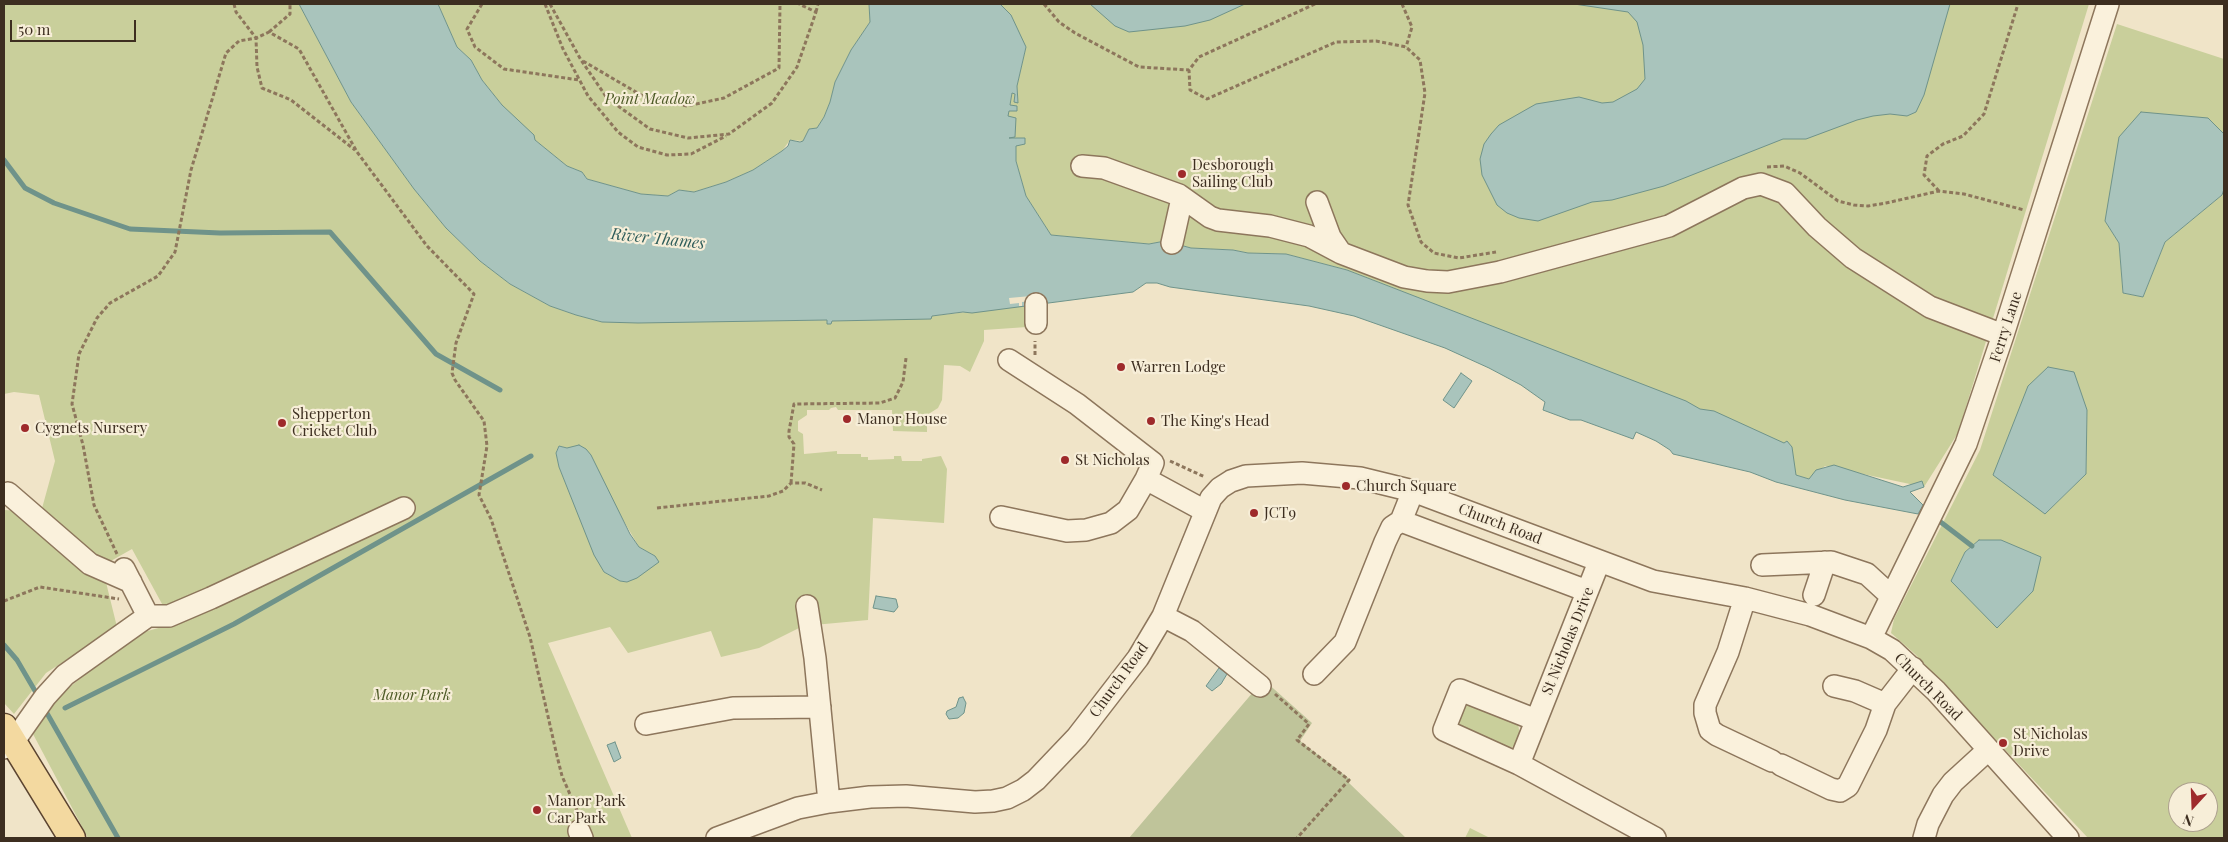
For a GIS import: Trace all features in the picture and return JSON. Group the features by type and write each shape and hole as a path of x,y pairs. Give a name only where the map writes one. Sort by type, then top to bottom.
{"main road":[{"path":"7,739 72,838"}],"street":[{"name":"Ferry Lane","path":"1871,638 1966,444 2004,335 2108,4"},
{"path":"1082,166 1109,170 1182,198 1210,217 1218,220 1270,226 1310,236 1341,253 1404,277 1427,282 1448,282 1500,272 1669,226 1743,188 1761,184 1785,193 1818,227 1853,258 1930,307 2004,335"},
{"path":"1172,243 1182,198"},
{"path":"1317,202 1330,237 1341,253"},
{"path":"1001,517 1022,523 1067,531 1086,530 1111,523 1128,510 1153,463 1077,404 1009,360"},
{"name":"Church Road","path":"717,838 798,808 829,802 870,797 906,796 975,802 993,801 1008,798 1023,790 1036,780 1077,737 1138,658 1162,616 1205,511 1214,495 1231,481 1246,476 1302,472 1360,478 1413,490 1653,581 1745,598 1810,615 1871,638 1892,650 1936,691 2068,838"},
{"path":"1146,479 1205,511"},
{"path":"1314,674 1345,642 1384,542 1392,527 1401,521 1413,490"},
{"path":"8,494 90,564 123,576 148,616"},
{"path":"7,739 65,675 148,616 169,616 404,508"},
{"path":"1401,521 1587,591"},
{"name":"St Nicholas Drive","path":"1519,764 1599,562"},
{"path":"1814,595 1825,562"},
{"path":"1762,565 1831,562 1867,574 1891,596"},
{"path":"1745,598 1728,652 1705,705 1705,713 1710,730 1830,789 1840,791 1848,786 1876,730 1885,704 1913,668"},
{"path":"807,606 815,658 829,802"},
{"path":"1162,616 1192,631 1260,686"},
{"path":"1834,686 1855,691 1885,704"},
{"path":"1536,720 1460,690 1444,730 1519,764 1654,838"},
{"path":"646,724 733,708 820,707"},
{"path":"1924,838 1928,824 1943,795 1953,782 1988,750"}],"path":[{"path":"234,4 236,12 256,38 257,67 262,88 290,100 357,152"},
{"path":"4,602 40,587 123,576 94,505 83,445 72,404 79,354 97,318 110,303 158,276 175,252 191,170 226,52 239,41 256,38 269,32 290,14 290,4"},
{"path":"482,4 467,29 474,47 504,69 580,80"},
{"path":"545,4 563,49 588,96 618,132 638,147 667,155 691,154 729,134 772,103 797,67 818,4"},
{"path":"550,4 581,60 608,98 650,129 688,138 729,134"},
{"path":"581,60 641,95 687,106 724,98 779,68 780,4"},
{"path":"799,4 816,12"},
{"path":"1044,4 1059,22 1075,33 1139,67 1189,70"},
{"path":"1315,4 1199,56 1189,70 1190,90 1207,98 1336,42 1376,41 1406,46 1420,60 1425,93 1408,205 1421,242 1434,253 1459,258 1506,250"},
{"path":"1402,4 1412,27 1406,46"},
{"path":"1939,191 1924,175 1927,156 1943,144 1963,136 1984,114 2018,4"},
{"path":"269,32 299,49 357,152 426,246 474,294 454,354 452,373 484,421 487,446 479,494 491,519 530,637 562,776 581,830"},
{"path":"1762,168 1784,166 1800,173 1838,201 1854,205 1868,206 1939,191 1964,194 2010,205 2041,216"},
{"path":"657,508 769,496 783,491 790,483 794,444 789,437 789,431 794,404 880,402 895,398 903,382 906,358"},
{"path":"790,483 805,483 822,490"},
{"path":"1260,686 1265,685 1308,724 1297,740 1349,780 1297,838"}],"green space":[{"name":"Manor Park","path":"4,4 299,4 351,102 414,189 446,228 480,261 510,284 550,306 576,315 602,322 827,320 831,324 832,321 932,316 1027,305 1027,327 984,330 984,341 970,372 960,366 944,365 942,400 938,408 927,415 927,432 893,431 892,410 838,410 836,407 829,410 807,410 807,415 798,421 798,431 803,434 804,454 837,451 837,454 861,454 861,457 868,457 868,460 894,459 894,456 901,456 902,461 922,461 922,459 941,456 947,469 944,523 873,518 868,620 803,626 759,648 721,657 711,631 628,653 610,627 548,643 632,838 88,838 33,734 61,694 116,650 144,632 173,624 132,549 102,566 117,627 46,673 14,714 4,703 4,510 41,512 55,461 39,395 14,392 4,394","holes":["559,446 567,448 619,513 639,547 655,556 627,582 620,581 604,572 559,467 556,452"]},
{"name":"Point Meadow","path":"438,4 869,4 870,22 851,50 835,82 824,117 817,128 809,129 803,141 790,140 782,151 753,170 726,182 694,192 679,190 668,196 641,194 587,179 582,172 567,166 535,140 502,105 482,80 471,60 457,47"},
{"path":"995,4 2089,4 1958,433 1924,487 1825,466 1809,479 1796,475 1539,345 1347,270 1286,254 1191,248 1165,241 1149,244 1051,235 1026,196 1016,161 1016,145 1009,138 1009,136 1015,137 1008,117 1008,111 1017,111 1017,106 1010,106 1012,93 1015,94 1018,102 1017,86 1026,47"},
{"path":"2117,24 2224,59 2224,134 2208,118 2105,221 2119,243 2123,293 2143,297 2165,242 2222,195 2224,189 2224,838 2088,838 1915,654 1891,633 1894,619 1980,450","holes":["2087,410 2086,474 2045,514","1979,540 1951,581 1965,552"]},
{"path":"1265,681 1312,723 1300,741 1351,780 1349,783 1406,838 1129,838 1254,691"},
{"path":"1470,704 1518,724 1520,735 1516,745 1506,750 1459,729 1457,719 1461,709"},
{"path":"1470,828 1490,838 1465,838"}],"water":[{"name":"River Thames","path":"299,4 438,4 457,47 471,60 482,80 502,105 534,135 535,140 567,166 582,172 587,179 641,194 668,196 679,190 694,192 726,182 753,170 782,151 788,146 790,140 803,141 809,129 817,128 824,117 835,82 851,50 870,22 869,4 1000,4 1011,15 1026,47 1017,86 1018,103 1014,102 1015,94 1012,93 1010,105 1017,106 1017,111 1009,111 1008,116 1016,118 1015,137 1009,138 1025,138 1025,144 1016,146 1016,161 1026,196 1051,235 1149,244 1165,241 1191,248 1286,254 1347,270 1686,401 1700,409 1714,411 1784,443 1787,441 1792,447 1796,475 1809,479 1816,470 1834,465 1903,487 1922,481 1924,487 1910,492 1923,505 1918,514 1845,500 1776,482 1750,472 1673,454 1656,441 1636,432 1633,439 1581,420 1570,420 1543,410 1545,402 1521,385 1489,368 1445,348 1354,316 1309,306 1170,287 1157,283 1146,283 1133,292 972,313 963,312 932,316 931,319 832,321 831,324 827,324 827,320 638,323 602,322 576,315 550,306 510,284 480,261 446,228 414,189 351,102"},
{"path":"1090,4 1245,4 1210,20 1185,26 1129,32 1115,26"},
{"path":"1574,4 1950,4 1924,95 1916,112 1907,116 1890,114 1873,116 1806,139 1783,139 1664,186 1612,200 1592,202 1538,221 1519,218 1507,213 1497,205 1482,175 1480,159 1484,144 1499,125 1536,104 1579,97 1602,103 1613,102 1637,89 1645,79 1643,45 1637,22 1628,12"},
{"path":"2141,112 2208,118 2224,134 2224,189 2222,195 2165,242 2143,297 2123,293 2119,243 2105,221 2119,137"},
{"path":"2048,367 2074,372 2087,410 2086,474 2045,514 1993,475 2028,386"},
{"path":"1461,373 1472,381 1454,408 1443,400"},
{"path":"579,445 591,455 630,534 639,547 655,556 659,562 637,578 627,582 620,581 604,572 594,555 559,467 556,453 559,446 567,448"},
{"path":"1979,540 2001,540 2041,557 2033,591 1997,628 1951,581 1965,552"},
{"path":"876,596 896,599 898,607 894,612 873,608"},
{"path":"1219,668 1227,674 1221,684 1212,691 1206,686"},
{"path":"963,697 966,703 964,713 958,718 949,719 946,714 947,711 956,707 959,698"},
{"path":"615,742 621,758 614,762 607,745"}],"pier":[{"path":"1031,296 1032,301 1022,302 1022,306 1019,306 1019,303 1010,304 1009,298"}],"waterway":[{"path":"4,160 25,188 54,203 130,229 220,233 330,232 436,354 500,390"},
{"path":"65,708 234,624 531,456"},
{"path":"1938,520 1972,546"},
{"path":"4,645 17,660 38,696"},
{"path":"44,708 118,838"}],"place":[{"name":"Desborough Sailing Club","path":"1182,174"},
{"name":"Warren Lodge","path":"1121,367"},
{"name":"Manor House","path":"847,419"},
{"name":"The King's Head","path":"1151,421"},
{"name":"Shepperton Cricket Club","path":"282,423"},
{"name":"Cygnets Nursery","path":"25,428"},
{"name":"St Nicholas","path":"1065,460"},
{"name":"Church Square","path":"1346,486"},
{"name":"JCT9","path":"1254,513"},
{"name":"St Nicholas Drive","path":"2003,743"},
{"name":"Manor Park Car Park","path":"537,810"}]}
